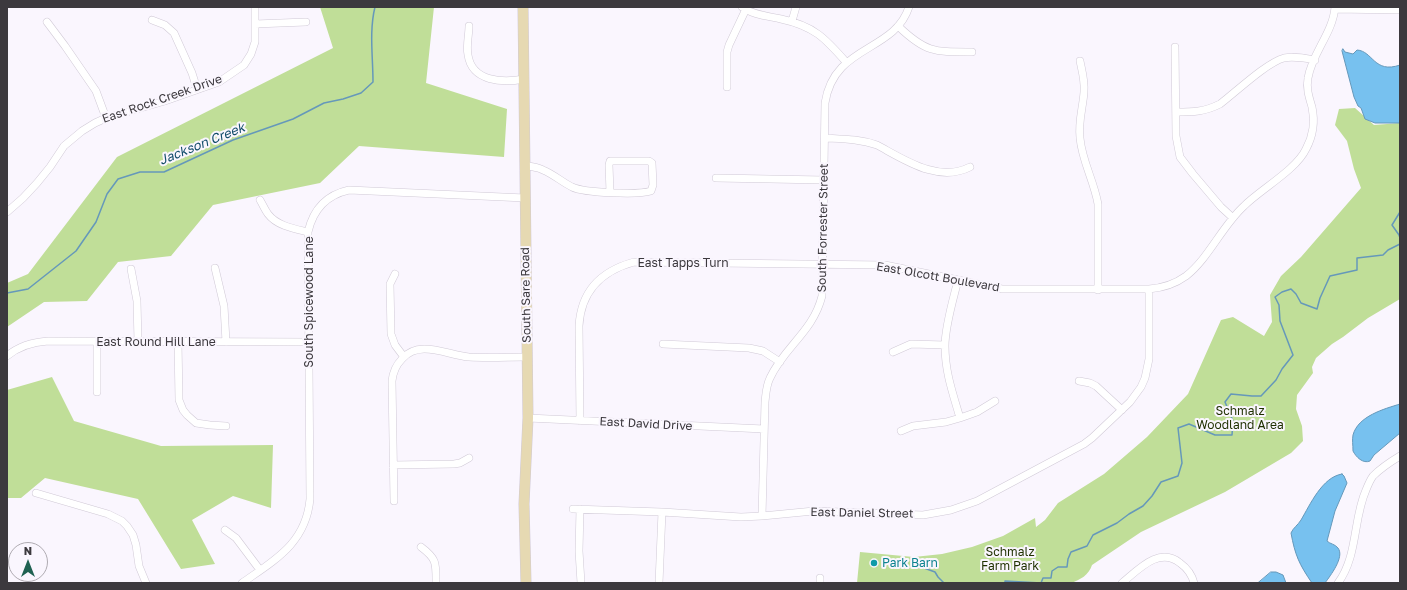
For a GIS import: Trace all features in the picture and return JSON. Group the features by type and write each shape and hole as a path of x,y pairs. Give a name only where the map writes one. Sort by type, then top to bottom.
{"main road":[{"name":"South Sare Road","path":"523,7 528,418 524,504 526,583"}],"street":[{"name":"East Rock Creek Drive","path":"7,212 24,198 50,168 64,146 82,131 106,118 218,82 244,65 251,54 255,42 255,7"},
{"path":"792,21 796,7"},
{"name":"South Forrester Street","path":"762,516 765,402 767,386 773,372 811,323 817,313 822,296 826,93 835,74 846,62 892,32 903,19 909,7"},
{"path":"727,87 727,52 744,8 761,14 792,21 807,27 820,34 846,62"},
{"path":"1335,8 1400,10"},
{"name":"East Olcott Boulevard","path":"822,264 885,265 1002,288 1098,290 1149,289 1162,288 1175,282 1186,276 1197,265 1243,206 1294,164 1306,149 1313,123 1312,109 1308,96 1308,83 1311,68 1330,28 1335,8"},
{"path":"152,20 165,25 179,41 192,72 197,89"},
{"path":"47,22 96,91 106,118"},
{"path":"255,24 306,22"},
{"path":"469,26 467,53 469,60 479,74 495,80 524,79"},
{"path":"898,26 915,42 926,48 940,51 972,52"},
{"path":"1175,47 1176,136 1180,157 1220,207 1233,218"},
{"path":"1176,112 1201,111 1216,106 1269,65 1282,58 1295,57 1315,60"},
{"path":"1080,61 1084,91 1080,122 1080,139 1098,204 1098,290"},
{"path":"825,138 853,139 868,142 877,145 921,168 932,171 956,172 970,167"},
{"path":"525,165 542,169 572,187 580,190 610,192 645,193 651,191 653,185 652,163 649,161 610,161 608,165 610,192"},
{"path":"716,178 824,180"},
{"name":"South Spicewood Lane","path":"242,583 285,552 295,541 303,528 309,511 308,232 312,219 322,204 337,194 349,190 525,198"},
{"path":"260,200 272,218 280,224 296,230 308,232"},
{"name":"East Tapps Turn","path":"580,421 580,314 586,296 592,287 613,269 634,262 645,261 822,264"},
{"path":"215,268 224,306 226,342"},
{"path":"131,269 137,301 138,342"},
{"path":"395,274 390,284 391,334 395,345 404,357"},
{"path":"958,280 945,344 948,380 960,418"},
{"name":"East Daniel Street","path":"581,582 576,509 741,517 814,511 923,515 963,507 984,498 1084,444 1133,399 1142,387 1148,369 1149,289"},
{"name":"East Round Hill Lane","path":"7,356 26,346 41,342 309,342"},
{"path":"97,342 97,392"},
{"path":"178,342 179,400 183,410 196,423 226,426"},
{"path":"894,352 907,345 916,343 945,344"},
{"path":"663,344 750,348 766,353 780,362"},
{"path":"394,501 392,381 396,367 404,357 415,350 428,349 466,356 527,357"},
{"path":"1079,382 1090,383 1096,386 1122,410"},
{"path":"900,432 912,426 946,422 960,418 977,412 995,401"},
{"name":"East David Drive","path":"528,418 764,430"},
{"path":"1338,583 1347,568 1353,546 1359,507 1372,477 1387,464 1400,456"},
{"path":"394,465 454,464 460,463 469,458"},
{"path":"36,493 108,514 122,521 133,535 139,566 145,583"},
{"path":"659,583 662,512"},
{"path":"225,530 236,538 260,570"},
{"path":"421,547 431,554 435,562 436,583"},
{"path":"1122,583 1151,561 1157,558 1165,557 1177,560 1184,566 1194,583"}],"green space":[{"path":"320,7 434,7 426,83 507,109 504,157 359,146 320,183 213,205 171,256 118,262 87,301 44,302 7,327 7,283 28,274 117,157 333,48"},
{"name":"Schmalz Woodland Area","path":"1355,108 1374,125 1400,123 1400,299 1368,318 1332,344 1316,358 1312,367 1313,373 1297,395 1296,409 1302,426 1303,441 1291,453 1225,492 1141,532 1092,565 1089,572 1084,577 1071,583 857,583 860,552 914,557 942,554 972,547 1003,536 1035,518 1036,527 1045,520 1058,503 1104,474 1147,437 1188,394 1221,320 1233,317 1264,336 1272,322 1270,295 1281,276 1301,257 1361,188 1354,169 1347,141 1335,125 1339,109"},
{"path":"52,377 74,421 161,446 273,445 271,508 233,496 192,520 215,564 181,569 138,499 45,478 21,498 7,498 7,390"}],"water":[{"path":"1343,49 1345,52 1353,54 1357,50 1362,51 1385,67 1400,65 1400,123 1375,123 1365,119 1361,108 1358,106 1354,97 1342,51"},
{"path":"1400,404 1400,433 1374,455 1370,461 1365,462 1356,456 1353,451 1353,435 1360,423 1372,414"},
{"path":"1342,474 1347,483 1335,511 1327,541 1338,548 1340,556 1325,583 1312,583 1298,559 1291,533 1301,520 1317,492 1328,480"},
{"path":"1271,572 1276,572 1283,575 1286,583 1258,583"}],"waterway":[{"name":"Jackson Creek","path":"7,293 28,289 76,251 96,222 107,194 118,179 140,172 164,172 233,140 293,119 324,103 361,93 373,82 372,25 375,7"},
{"path":"1400,212 1392,225 1400,238"},
{"path":"1005,583 1005,581 1041,583 1043,578 1051,578 1052,571 1058,567 1067,567 1071,552 1087,546 1093,535 1117,523 1143,506 1161,482 1178,476 1182,463 1178,428 1189,424 1215,435 1232,435 1233,421 1225,402 1231,394 1261,396 1276,380 1282,369 1293,355 1280,321 1279,305 1275,297 1282,292 1291,289 1301,303 1317,309 1320,298 1330,276 1357,270 1357,258 1383,255 1388,250 1400,244"},
{"path":"919,565 935,572 944,583"}],"place":[{"name":"Park Barn","path":"874,563"}],"park label":[{"name":"Schmalz Farm Park","path":"1010,559"}]}
